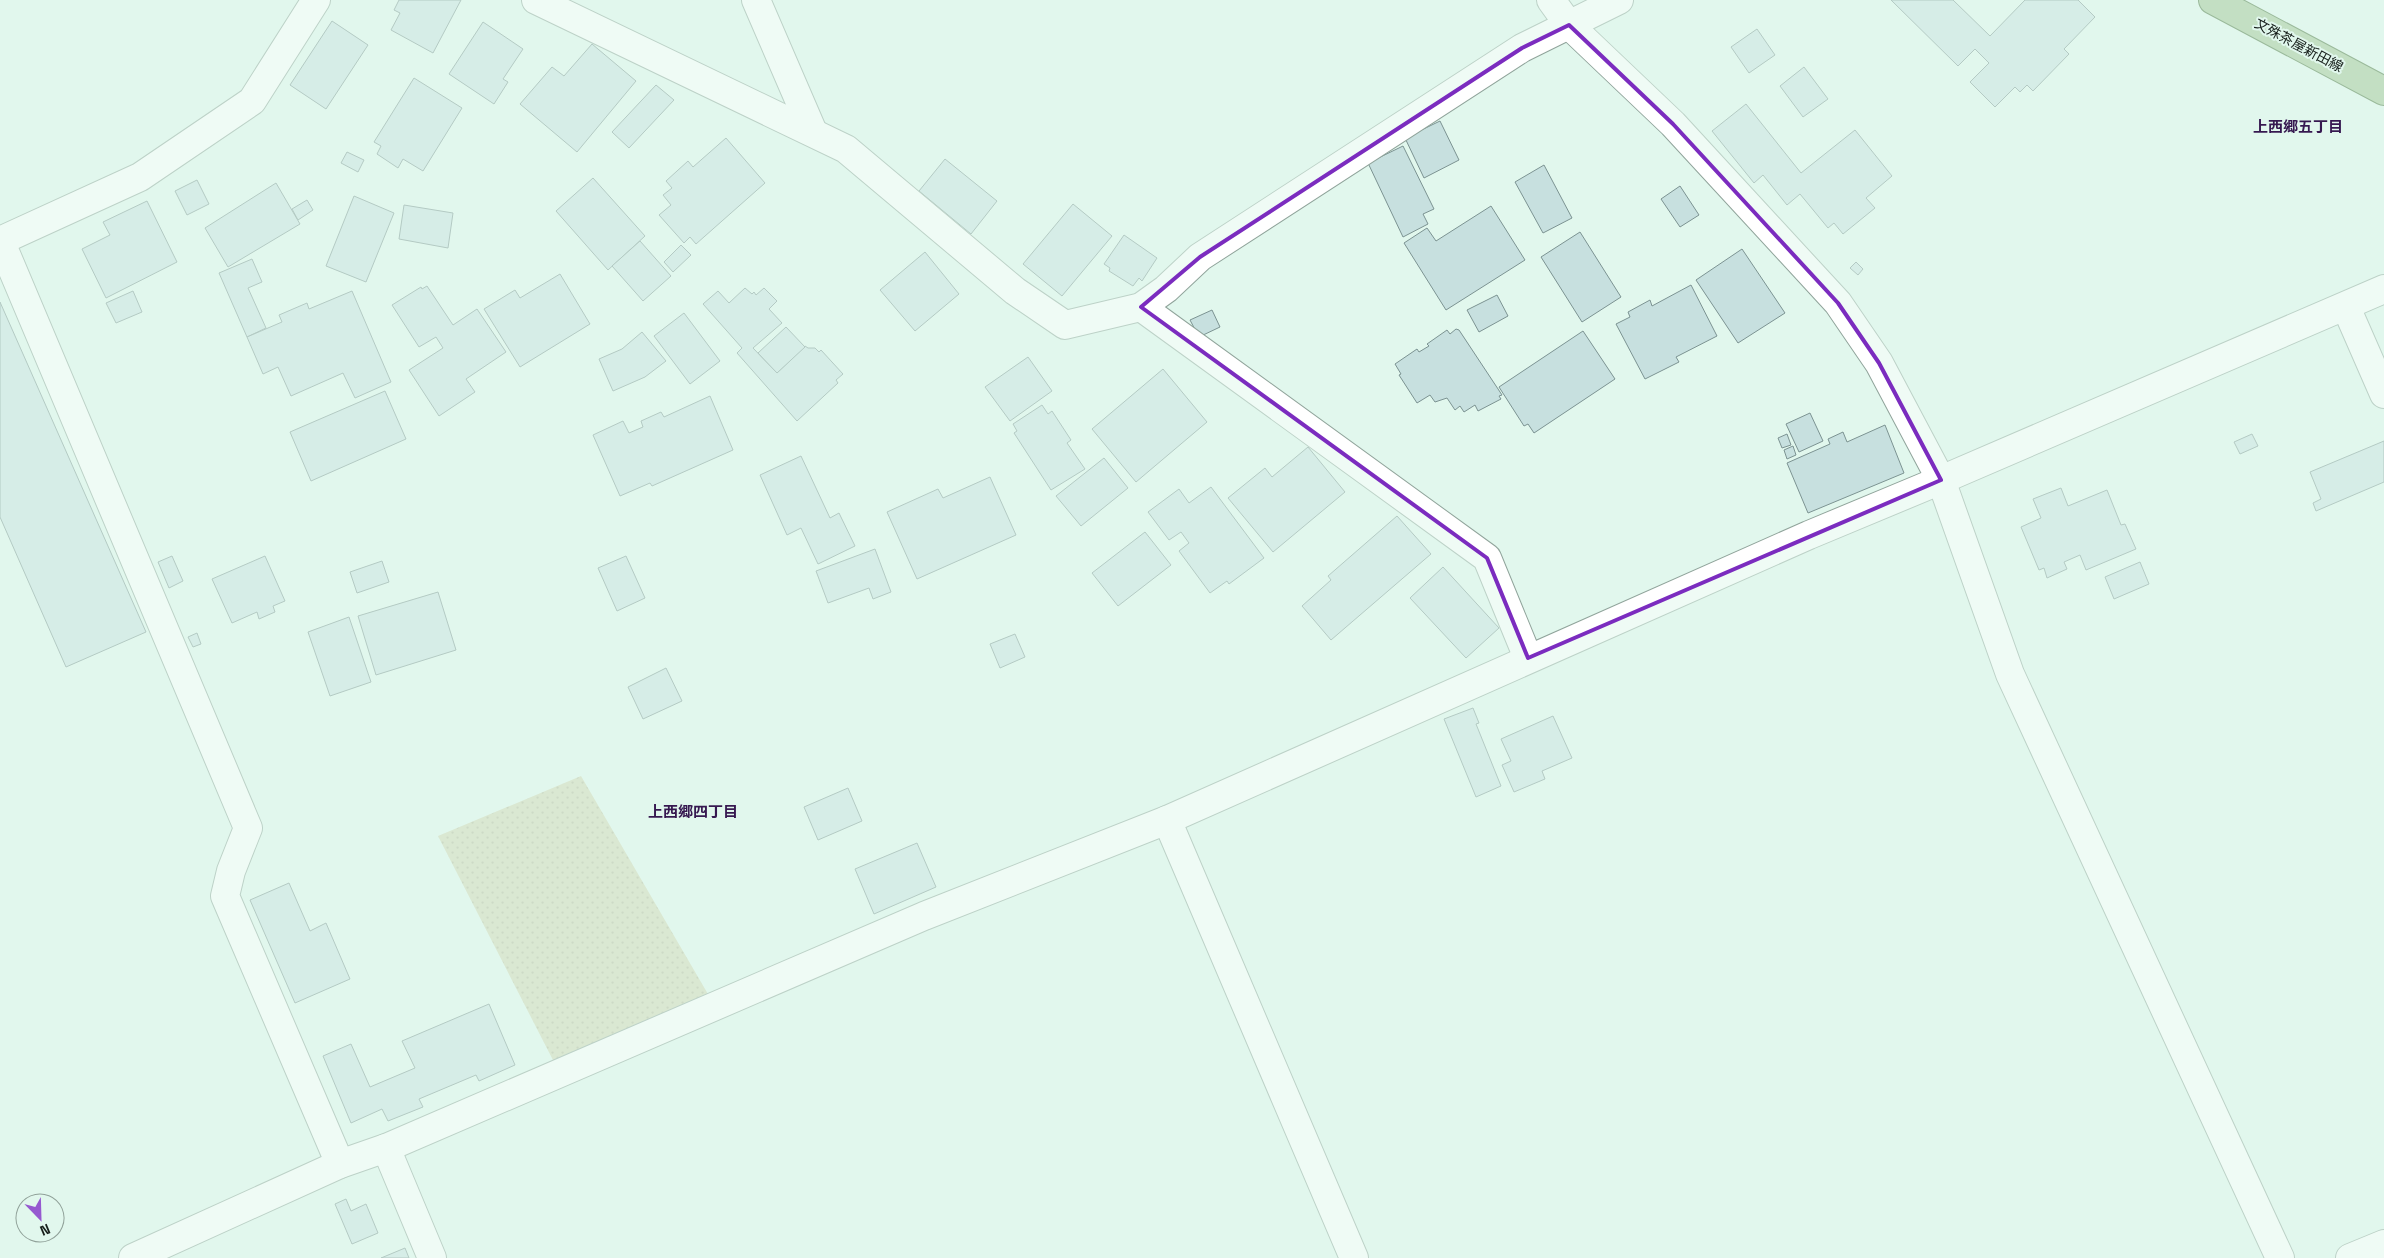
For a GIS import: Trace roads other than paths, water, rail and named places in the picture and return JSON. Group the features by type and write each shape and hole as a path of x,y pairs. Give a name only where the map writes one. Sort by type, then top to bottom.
{"main road":[{"name":"文殊茶屋新田線","path":"2223,3 2384,91"}],"street":[{"path":"316,0 252,101 140,177 0,240 248,828 231,871 225,896 340,1164"},
{"path":"536,0 846,149 1015,291 1065,325 1141,307 1166,289 1200,257 1522,48 1619,0"},
{"path":"756,0 813,132"},
{"path":"1551,0 1569,24 1673,124 1838,304 1879,363 1941,480 2010,674 2280,1258"},
{"path":"133,1258 340,1164 386,1148 916,920 1167,820 1528,658 1809,535 2384,290"},
{"path":"1141,307 1486,558 1528,658"},
{"path":"2346,307 2384,394"},
{"path":"1167,820 1269,1055 1354,1258"},
{"path":"386,1148 432,1258"},
{"path":"2350,1258 2384,1244"}],"district":[{"name":"上西郷五丁目","path":"2298,126"},
{"name":"上西郷四丁目","path":"693,811"}]}
